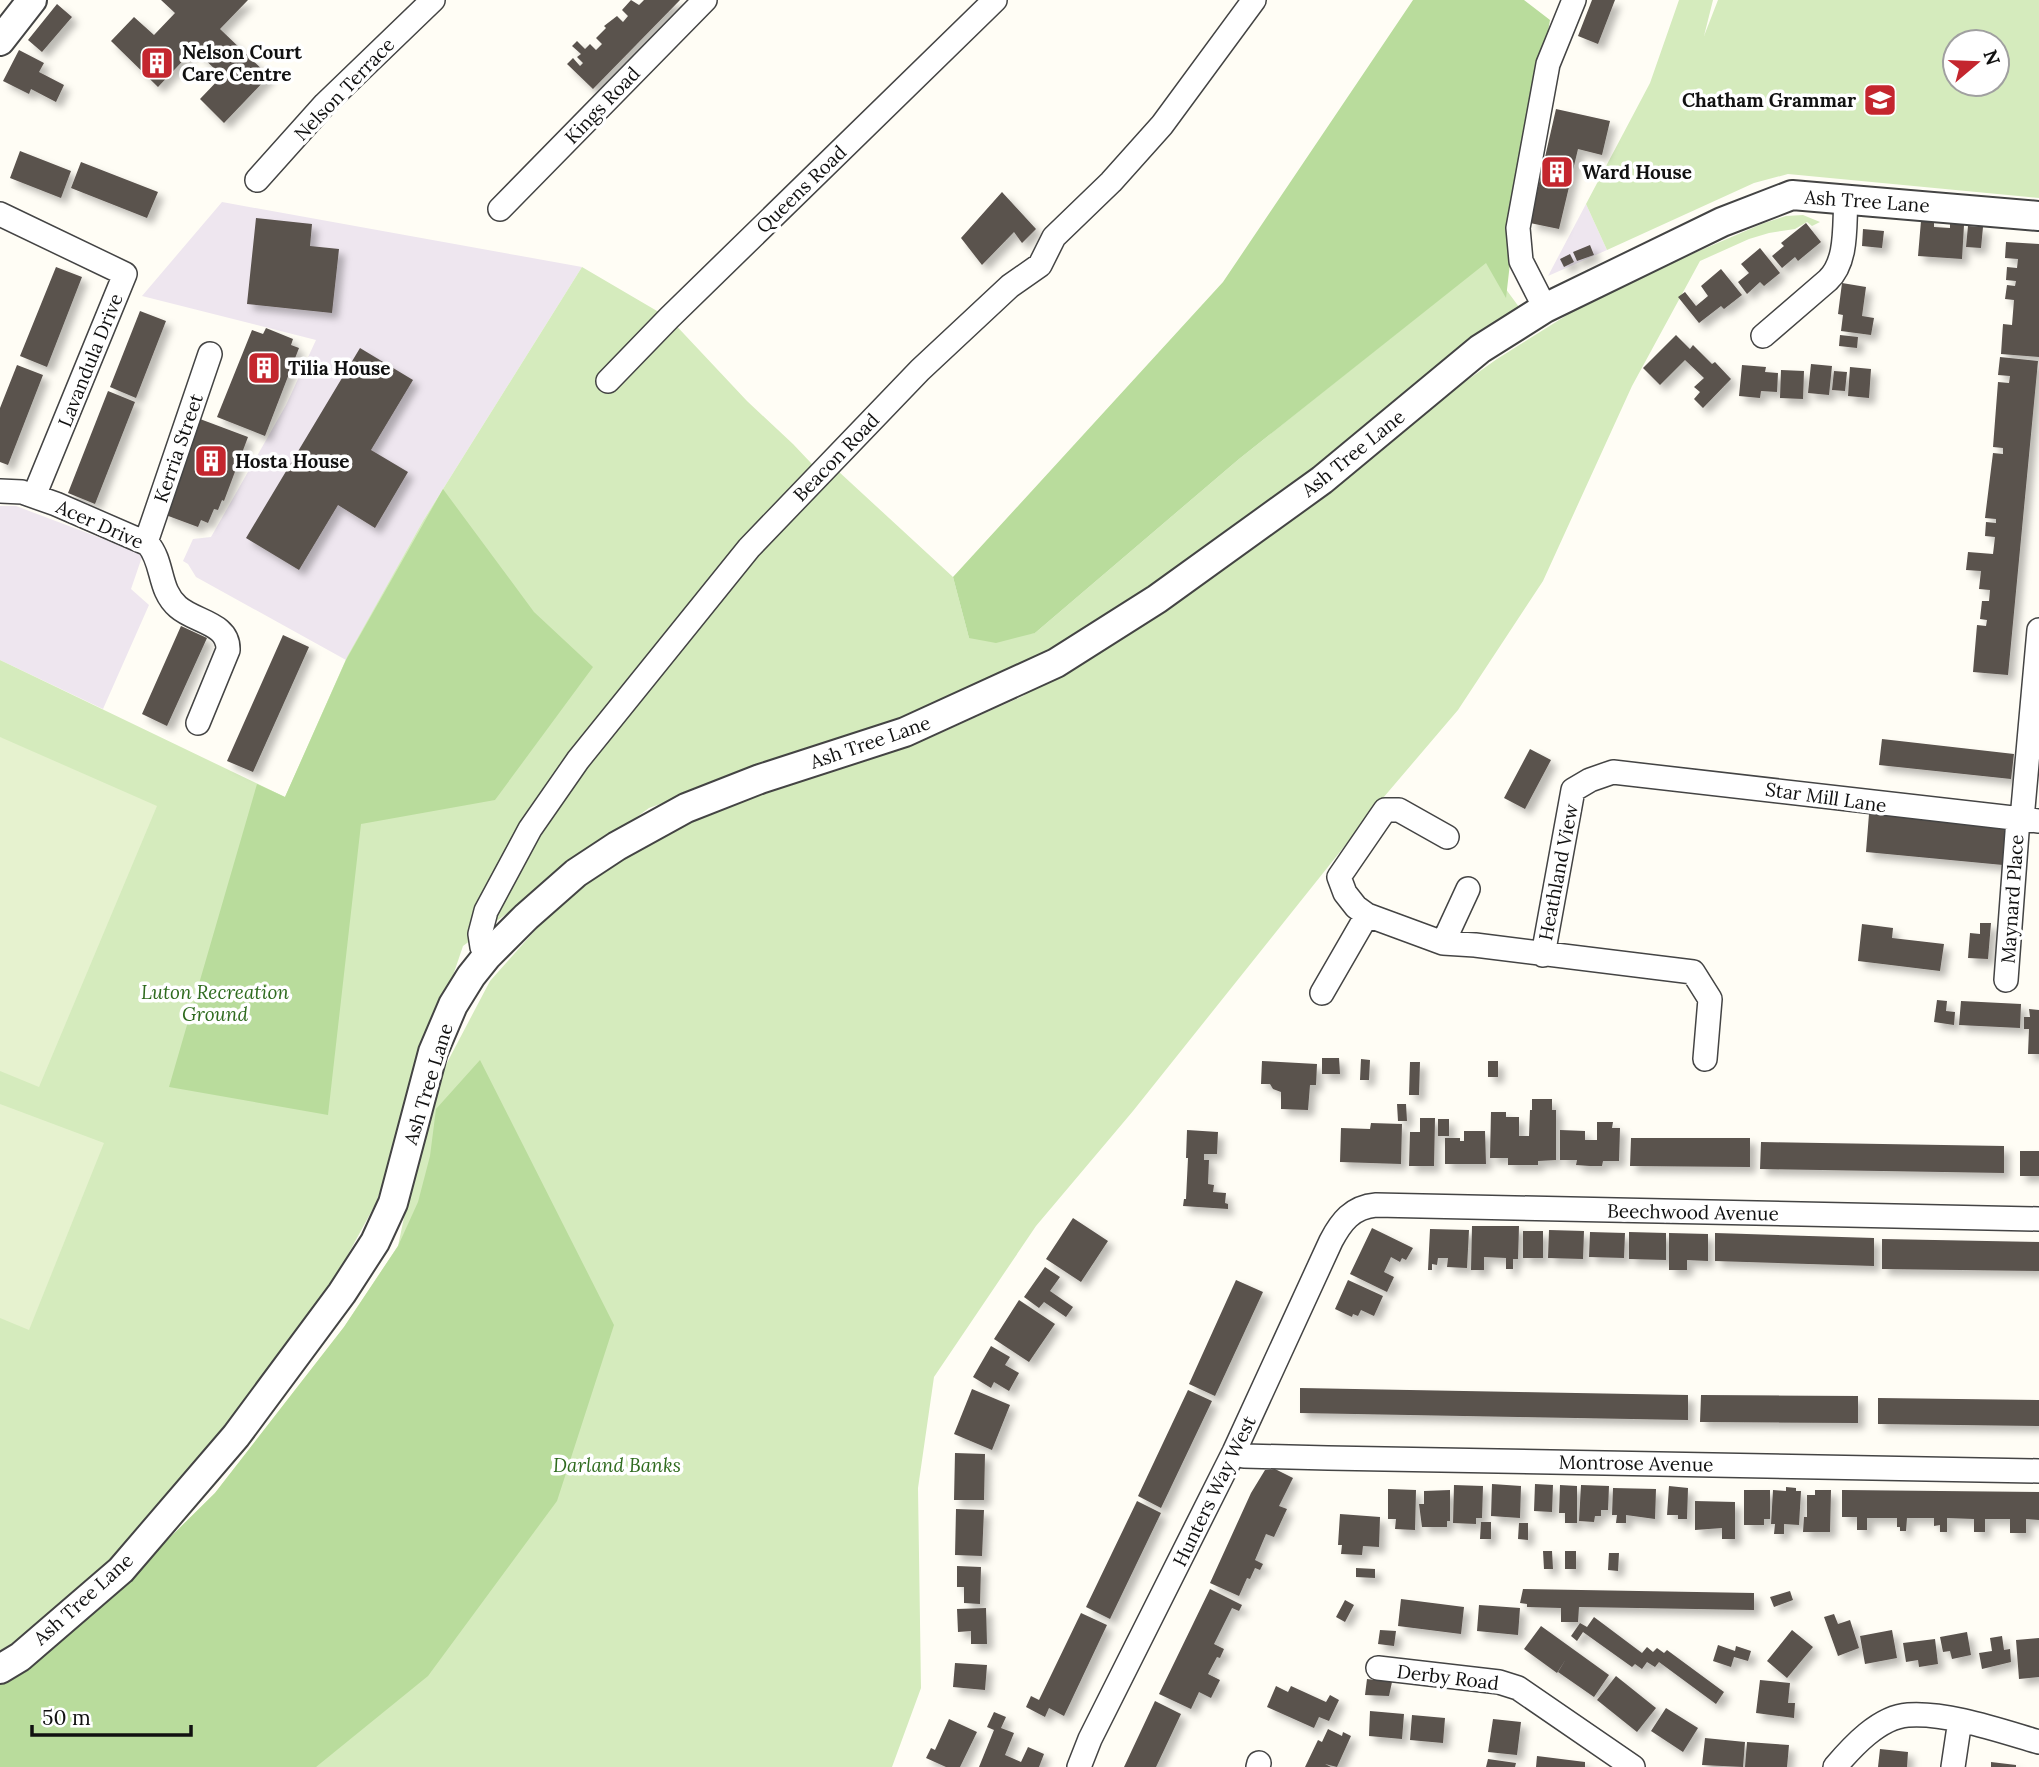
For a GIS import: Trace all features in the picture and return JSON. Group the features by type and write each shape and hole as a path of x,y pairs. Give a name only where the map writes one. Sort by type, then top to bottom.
{"street":[{"path":"0,41 32,0"},
{"name":"Nelson Terrace","path":"257,180 325,104 433,0"},
{"name":"Kings Road","path":"500,209 705,0"},
{"name":"Queens Road","path":"608,381 995,0"},
{"name":"Beacon Road","path":"487,956 480,934 486,911 530,829 578,760 749,548 920,370 1010,286 1040,265 1054,237 1111,182 1162,125 1254,0"},
{"path":"1545,308 1521,261 1518,228 1548,64 1574,0"},
{"name":"Ash Tree Lane","path":"0,1669 20,1657 121,1570 236,1436 362,1264 393,1203 433,1052 458,997 487,956 576,873 672,815 742,785 905,732 1056,663 1157,599 1322,481 1480,349 1545,308 1722,222 1792,195 2039,216"},
{"path":"1763,336 1836,271 1841,257 1846,199"},
{"name":"Lavandula Drive","path":"0,214 125,274 34,496"},
{"name":"Kerria Street","path":"146,542 210,354"},
{"name":"Acer Drive","path":"0,491 22,492 34,496 146,542 157,557 160,579 172,602 222,631 228,643 228,650 198,723"},
{"name":"Maynard Place","path":"2006,980 2027,820 2039,630"},
{"name":"Star Mill Lane","path":"1613,772 2027,820"},
{"name":"Heathland View","path":"1543,955 1573,790 1590,780 1613,772"},
{"name":"Heathland View","path":"1447,837 1399,810 1385,810 1339,877 1345,893 1356,907 1367,915 1443,943 1693,972 1710,999 1705,1059"},
{"path":"1443,943 1468,889"},
{"path":"1322,993 1367,915"},
{"name":"Beechwood Avenue","path":"1349,1215 1376,1205 2039,1219"},
{"name":"Hunters Way West","path":"1079,1767 1090,1739 1234,1452 1331,1241 1349,1215"},
{"name":"Montrose Avenue","path":"1234,1452 1244,1456 1328,1458 2039,1471"},
{"name":"Derby Road","path":"1378,1668 1499,1682 1518,1688 1623,1764"},
{"path":"1835,1767 1853,1746 1878,1726 1906,1715 1960,1720 2039,1742"},
{"path":"1953,1767 1960,1720"}],"shaded area":[{"path":"222,202 582,267 423,521 346,660 196,577 183,561 193,539 211,537 286,405 316,340 142,296"},
{"path":"1586,204 1607,250 1548,276"},
{"path":"0,506 16,506 143,554 131,589 149,605 103,709 0,660"}],"green space":[{"path":"1413,0 1524,0 1550,20 1513,237 1506,298 1486,263 1239,459 1035,633 996,643 969,638 953,577 1223,282"},
{"name":"Chatham Grammar","path":"1679,0 1713,0 1704,36 1718,0 2039,0 2039,198 1788,174 1754,183 1607,250 1586,204 1650,83"},
{"name":"Darland Banks","path":"1803,215 1820,222 1812,226 1807,222 1795,229 1749,239 1700,261 1632,386 1543,581 1458,710 1383,798 1133,1111 1036,1226 934,1377 918,1488 921,1688 892,1767 0,1767 0,1685 136,1571 215,1493 344,1327 398,1246 430,1095 490,981 570,891 682,822 862,758 927,739 1023,696 1497,359 1583,305 1764,223 1786,216"},
{"name":"Luton Recreation Ground","path":"1486,262 1519,307 1157,599 1056,663 649,808 463,946 376,1203 320,1306 134,1538 87,1586 0,1658 0,660 285,797 347,657 423,521 582,267 669,318 747,401 828,481 838,471 953,577 969,638 1035,633 1239,459"},
{"path":"443,489 534,612 593,667 495,800 361,824 328,1115 169,1087 257,784 285,797 346,660"},
{"path":"0,737 157,806 39,1087 0,1071"},
{"path":"480,1060 614,1325 557,1501 428,1676 316,1767 0,1767 0,1685 136,1571 215,1493 344,1327 398,1246 418,1202 430,1156 436,1109"},
{"path":"0,1104 104,1143 29,1330 0,1318"}],"building":[{"name":"Nelson Court Care Centre","path":"161,0 248,0 220,29 269,76 224,123 200,99 222,76 194,49 158,87 111,41 134,17 154,35 175,13"},
{"path":"631,0 639,5 644,0 680,0 593,89 567,64 573,58 580,66 583,63 577,57 581,54 572,46 577,41 585,49 590,44 596,50 602,44 596,38 606,28 604,26 617,16 623,22 628,16 622,10"},
{"path":"1592,0 1615,0 1598,44 1578,36"},
{"path":"57,4 72,17 42,52 28,40"},
{"path":"19,50 44,63 39,72 64,85 56,102 31,89 29,94 3,81"},
{"name":"Ward House","path":"1556,109 1610,121 1602,155 1578,149 1559,229 1530,223"},
{"path":"20,151 71,171 61,198 10,178"},
{"path":"81,162 158,192 147,218 71,188"},
{"path":"1002,192 1036,229 1022,243 1014,232 982,265 961,238"},
{"path":"256,218 312,224 310,246 339,249 332,313 247,304"},
{"path":"1921,221 1934,222 1934,227 1964,225 1962,259 1918,256"},
{"path":"1806,223 1821,242 1798,261 1795,257 1782,268 1772,256 1784,246 1781,243"},
{"path":"1968,226 1983,227 1981,248 1966,247"},
{"path":"1863,229 1884,231 1882,248 1862,246"},
{"path":"2006,242 2039,244 2039,357 2001,354 2003,324 2012,325 2014,300 2005,299 2007,285 2015,286 2016,281 2006,280 2007,267 2017,268 2018,259 2005,258"},
{"path":"1590,245 1594,255 1577,261 1573,252"},
{"path":"1760,248 1780,273 1764,286 1760,282 1747,294 1738,282 1749,273 1741,264"},
{"path":"1570,254 1574,262 1564,267 1560,259"},
{"path":"56,267 82,277 47,367 20,356"},
{"path":"1721,269 1742,295 1724,309 1721,306 1699,323 1678,297 1685,292 1696,306 1708,296 1701,286"},
{"path":"1842,283 1866,287 1862,316 1874,318 1871,335 1841,331 1843,315 1838,314"},
{"path":"140,311 166,321 136,398 110,387"},
{"name":"Tilia House","path":"266,328 293,339 291,345 299,348 265,436 217,417 252,330 263,334"},
{"path":"1676,335 1690,349 1693,345 1712,364 1715,362 1731,379 1703,408 1694,399 1700,392 1694,387 1704,378 1685,360 1660,385 1643,368"},
{"path":"1840,335 1858,337 1857,348 1839,346"},
{"path":"360,348 413,380 371,450 408,472 375,528 338,505 299,570 246,538"},
{"path":"2000,357 2038,361 2008,675 1973,672 1977,625 1986,626 1987,620 1980,619 1982,601 1989,601 1990,590 1979,589 1981,571 1966,570 1968,552 1993,554 1995,537 1985,536 1986,522 1996,523 1996,519 1985,518 1993,453 2003,454 2003,448 1993,447 1998,382 2009,383 2010,376 1998,375"},
{"path":"1811,364 1832,366 1829,395 1808,393"},
{"path":"17,365 43,375 8,465 0,462 0,408"},
{"path":"1742,365 1766,367 1765,372 1778,373 1777,392 1761,391 1760,398 1739,396"},
{"path":"1850,367 1871,369 1869,398 1848,396"},
{"path":"1781,370 1804,371 1803,399 1780,398"},
{"path":"1834,371 1847,372 1845,391 1832,390"},
{"path":"108,391 135,402 95,504 68,493"},
{"name":"Hosta House","path":"200,419 248,437 224,501 222,500 218,510 214,509 208,523 201,520 198,527 163,514"},
{"path":"181,626 207,638 167,726 142,714"},
{"path":"283,635 309,647 253,772 227,761"},
{"path":"1882,739 2014,754 2011,779 1879,765"},
{"path":"1530,749 1551,760 1525,809 1504,798"},
{"path":"1869,814 2006,827 2003,865 1866,852"},
{"path":"1980,923 1991,923 1988,959 1968,958 1970,933 1980,934"},
{"path":"1862,924 1893,928 1892,938 1944,944 1940,971 1858,961"},
{"path":"1937,1000 1947,1001 1946,1011 1955,1012 1954,1025 1934,1022"},
{"path":"1961,1001 2021,1004 2020,1028 1959,1025"},
{"path":"2029,1009 2039,1010 2039,1054 2028,1054 2029,1029 2024,1029 2024,1017 2030,1017"},
{"path":"1322,1058 1339,1058 1340,1074 1322,1074"},
{"path":"1361,1059 1370,1060 1369,1080 1360,1080"},
{"path":"1262,1061 1317,1064 1316,1085 1310,1085 1308,1110 1281,1109 1281,1092 1273,1089 1270,1084 1261,1084"},
{"path":"1488,1061 1498,1061 1498,1077 1488,1077"},
{"path":"1410,1062 1420,1062 1419,1095 1409,1095"},
{"path":"1532,1099 1552,1099 1552,1110 1556,1110 1556,1160 1538,1161 1538,1165 1508,1165 1508,1158 1490,1158 1491,1112 1506,1112 1506,1117 1519,1117 1519,1136 1529,1136"},
{"path":"1397,1104 1406,1104 1407,1121 1398,1121"},
{"path":"1420,1118 1435,1118 1434,1166 1409,1166 1410,1132 1420,1132"},
{"path":"1438,1119 1449,1119 1449,1136 1438,1136"},
{"path":"1597,1122 1613,1122 1612,1128 1620,1128 1619,1161 1603,1161 1602,1166 1590,1166 1576,1165 1577,1160 1560,1160 1560,1130 1585,1131 1585,1140 1597,1140"},
{"path":"1371,1123 1402,1124 1401,1164 1340,1162 1341,1128 1370,1129"},
{"path":"1187,1130 1218,1132 1217,1154 1204,1154 1204,1160 1209,1160 1208,1184 1214,1185 1213,1192 1226,1193 1225,1203 1228,1204 1228,1209 1183,1206 1186,1199"},
{"path":"1464,1131 1485,1131 1486,1164 1445,1164 1445,1138 1460,1138 1460,1141 1464,1141"},
{"path":"1631,1138 1750,1138 1750,1167 1630,1166"},
{"path":"1761,1142 2004,1146 2004,1173 1760,1169"},
{"path":"2020,1151 2039,1151 2039,1176 2020,1176"},
{"path":"1073,1218 1108,1241 1081,1282 1046,1259"},
{"path":"1472,1226 1519,1226 1518,1259 1513,1259 1513,1269 1506,1269 1506,1258 1484,1257 1484,1270 1471,1270"},
{"path":"1372,1228 1413,1248 1406,1260 1402,1258 1400,1262 1391,1257 1384,1272 1394,1277 1387,1292 1350,1274"},
{"path":"1430,1229 1469,1230 1467,1268 1447,1267 1448,1258 1438,1258 1437,1265 1432,1264 1432,1270 1428,1270"},
{"path":"1549,1230 1584,1231 1583,1259 1548,1258"},
{"path":"1523,1231 1543,1231 1543,1258 1523,1258"},
{"path":"1590,1232 1625,1233 1624,1258 1589,1257"},
{"path":"1629,1232 1666,1233 1666,1260 1629,1259"},
{"path":"1669,1233 1708,1234 1708,1261 1687,1260 1687,1270 1669,1270"},
{"path":"1715,1233 1874,1238 1874,1266 1715,1261"},
{"path":"1882,1239 2039,1242 2039,1271 1882,1269"},
{"path":"1045,1267 1060,1277 1050,1291 1073,1307 1066,1317 1044,1302 1039,1308 1024,1297"},
{"path":"1236,1280 1263,1292 1215,1396 1189,1384"},
{"path":"1348,1280 1383,1296 1374,1316 1361,1310 1358,1316 1353,1314 1352,1317 1335,1309"},
{"path":"1019,1300 1055,1324 1029,1362 994,1339"},
{"path":"991,1346 1010,1357 1005,1365 1019,1373 1009,1391 994,1382 991,1388 973,1377"},
{"path":"1300,1388 1688,1395 1688,1420 1300,1413"},
{"path":"972,1389 1010,1405 992,1450 954,1434"},
{"path":"1188,1390 1212,1401 1161,1508 1138,1496"},
{"path":"1701,1395 1858,1396 1858,1423 1700,1422"},
{"path":"1878,1398 2039,1400 2039,1426 1878,1424"},
{"path":"955,1453 985,1454 984,1500 954,1500"},
{"path":"1275,1469 1293,1478 1279,1506 1287,1509 1274,1537 1266,1534 1255,1560 1263,1564 1260,1570 1255,1568 1250,1579 1247,1578 1239,1596 1210,1583 1251,1493 1265,1470"},
{"path":"1492,1484 1521,1486 1520,1518 1491,1516"},
{"path":"1535,1484 1553,1485 1552,1512 1534,1511"},
{"path":"1454,1485 1483,1486 1482,1518 1476,1518 1476,1524 1453,1523"},
{"path":"1560,1485 1577,1486 1577,1523 1565,1523 1565,1513 1559,1513"},
{"path":"1581,1485 1609,1486 1608,1510 1601,1510 1601,1516 1595,1516 1594,1522 1579,1521"},
{"path":"1669,1486 1688,1488 1687,1519 1678,1519 1678,1515 1667,1515"},
{"path":"1786,1487 1801,1491 1799,1525 1784,1524 1784,1534 1774,1534 1775,1524 1771,1524 1773,1490 1786,1491"},
{"path":"1613,1488 1656,1489 1655,1519 1626,1515 1626,1523 1616,1523 1617,1515 1612,1515"},
{"path":"1388,1489 1416,1490 1415,1530 1395,1529 1396,1519 1388,1519"},
{"path":"1450,1490 1450,1521 1447,1521 1447,1527 1422,1527 1419,1504 1424,1504 1424,1491"},
{"path":"1744,1490 1770,1490 1770,1519 1764,1519 1764,1525 1744,1525"},
{"path":"1815,1490 1831,1490 1830,1532 1803,1532 1804,1517 1807,1517 1807,1495 1815,1495"},
{"path":"1842,1490 2039,1492 2039,1520 2026,1519 2026,1533 2010,1533 2010,1519 1985,1519 1985,1532 1974,1532 1974,1519 1947,1518 1947,1532 1940,1532 1940,1525 1934,1526 1934,1518 1907,1518 1906,1531 1900,1531 1897,1518 1867,1518 1867,1530 1857,1530 1857,1517 1842,1517"},
{"path":"1137,1501 1161,1513 1110,1619 1086,1607"},
{"path":"1695,1501 1735,1502 1735,1539 1722,1539 1722,1528 1695,1530"},
{"path":"956,1509 984,1510 982,1556 955,1555"},
{"path":"1340,1514 1380,1517 1379,1547 1363,1546 1362,1555 1341,1554 1342,1545 1338,1545"},
{"path":"1481,1522 1491,1522 1491,1539 1480,1539"},
{"path":"1519,1523 1528,1523 1528,1540 1518,1539"},
{"path":"1543,1551 1552,1551 1553,1569 1544,1569"},
{"path":"1565,1551 1576,1551 1576,1569 1565,1569"},
{"path":"1609,1553 1619,1553 1618,1571 1608,1570"},
{"path":"957,1566 981,1567 980,1604 964,1603 964,1587 957,1587"},
{"path":"1356,1568 1375,1569 1375,1578 1356,1577"},
{"path":"1210,1589 1242,1605 1239,1611 1232,1608 1214,1644 1224,1649 1208,1674 1220,1680 1211,1698 1199,1692 1191,1709 1159,1694"},
{"path":"1523,1589 1754,1593 1754,1610 1579,1607 1578,1622 1561,1622 1561,1608 1527,1607 1527,1604 1520,1603"},
{"path":"1790,1591 1793,1600 1774,1607 1770,1597"},
{"path":"1401,1599 1464,1607 1461,1634 1398,1626"},
{"path":"1345,1600 1354,1605 1345,1622 1336,1617"},
{"path":"1479,1605 1520,1608 1518,1635 1477,1631"},
{"path":"986,1608 987,1644 971,1644 971,1631 958,1632 957,1609"},
{"path":"1081,1613 1107,1625 1064,1716 1049,1708 1045,1717 1026,1707 1031,1696 1039,1700"},
{"path":"1834,1614 1838,1624 1850,1620 1859,1648 1838,1656 1824,1617"},
{"path":"1594,1617 1642,1653 1647,1647 1653,1652 1657,1648 1664,1653 1667,1650 1724,1692 1716,1704 1659,1662 1655,1667 1647,1662 1642,1669 1635,1664 1632,1667 1583,1632 1577,1641 1571,1636 1580,1623 1587,1627"},
{"path":"1541,1626 1609,1675 1594,1697 1558,1672 1566,1659 1557,1673 1524,1649"},
{"path":"1380,1630 1396,1631 1394,1646 1378,1644"},
{"path":"1792,1630 1813,1647 1787,1678 1767,1661"},
{"path":"1892,1630 1897,1658 1865,1664 1860,1636"},
{"path":"1967,1632 1971,1655 1952,1659 1950,1651 1943,1652 1940,1637"},
{"path":"2002,1636 2004,1650 2010,1649 2011,1662 1982,1669 1979,1653 1992,1651 1990,1638"},
{"path":"2039,1638 2039,1677 2019,1679 2016,1640"},
{"path":"1935,1639 1938,1664 1919,1667 1918,1660 1906,1662 1903,1643"},
{"path":"1718,1645 1735,1651 1736,1646 1751,1651 1748,1661 1734,1657 1731,1667 1713,1661"},
{"path":"955,1663 987,1665 985,1690 953,1687"},
{"path":"1616,1676 1656,1708 1637,1732 1597,1700"},
{"path":"1367,1679 1392,1682 1389,1696 1365,1695"},
{"path":"1760,1680 1790,1683 1788,1703 1795,1703 1794,1718 1756,1713"},
{"path":"1276,1686 1288,1692 1291,1686 1326,1702 1330,1695 1339,1700 1329,1721 1319,1717 1314,1728 1267,1707"},
{"path":"1155,1701 1181,1714 1156,1767 1124,1767"},
{"path":"1666,1708 1698,1728 1683,1752 1651,1731"},
{"path":"1370,1711 1404,1714 1402,1739 1369,1736"},
{"path":"994,1712 1006,1717 1001,1728 1014,1733 1005,1755 1021,1762 1028,1747 1044,1754 1039,1767 979,1767 994,1730 987,1727"},
{"path":"1412,1715 1445,1718 1443,1743 1410,1740"},
{"path":"949,1719 977,1732 960,1767 946,1767 926,1758 931,1748 935,1750"},
{"path":"1493,1719 1521,1722 1517,1755 1488,1752"},
{"path":"1328,1729 1342,1736 1343,1732 1351,1736 1337,1767 1325,1764 1331,1767 1305,1767 1318,1740 1322,1742"},
{"path":"1705,1738 1745,1742 1743,1767 1702,1765"},
{"path":"1747,1742 1789,1745 1787,1767 1745,1767"},
{"path":"1880,1749 1908,1752 1907,1767 1878,1767"},
{"path":"1537,1756 1585,1762 1585,1767 1536,1767"},
{"path":"1488,1759 1516,1763 1515,1767 1486,1767"},
{"path":"1991,1762 2016,1765 2016,1767 1991,1767"}],"place":[{"name":"Nelson Court Care Centre","path":"157,63"},
{"name":"Chatham Grammar","path":"1880,100"},
{"name":"Ward House","path":"1557,172"},
{"name":"Tilia House","path":"264,368"},
{"name":"Hosta House","path":"211,461"}]}
